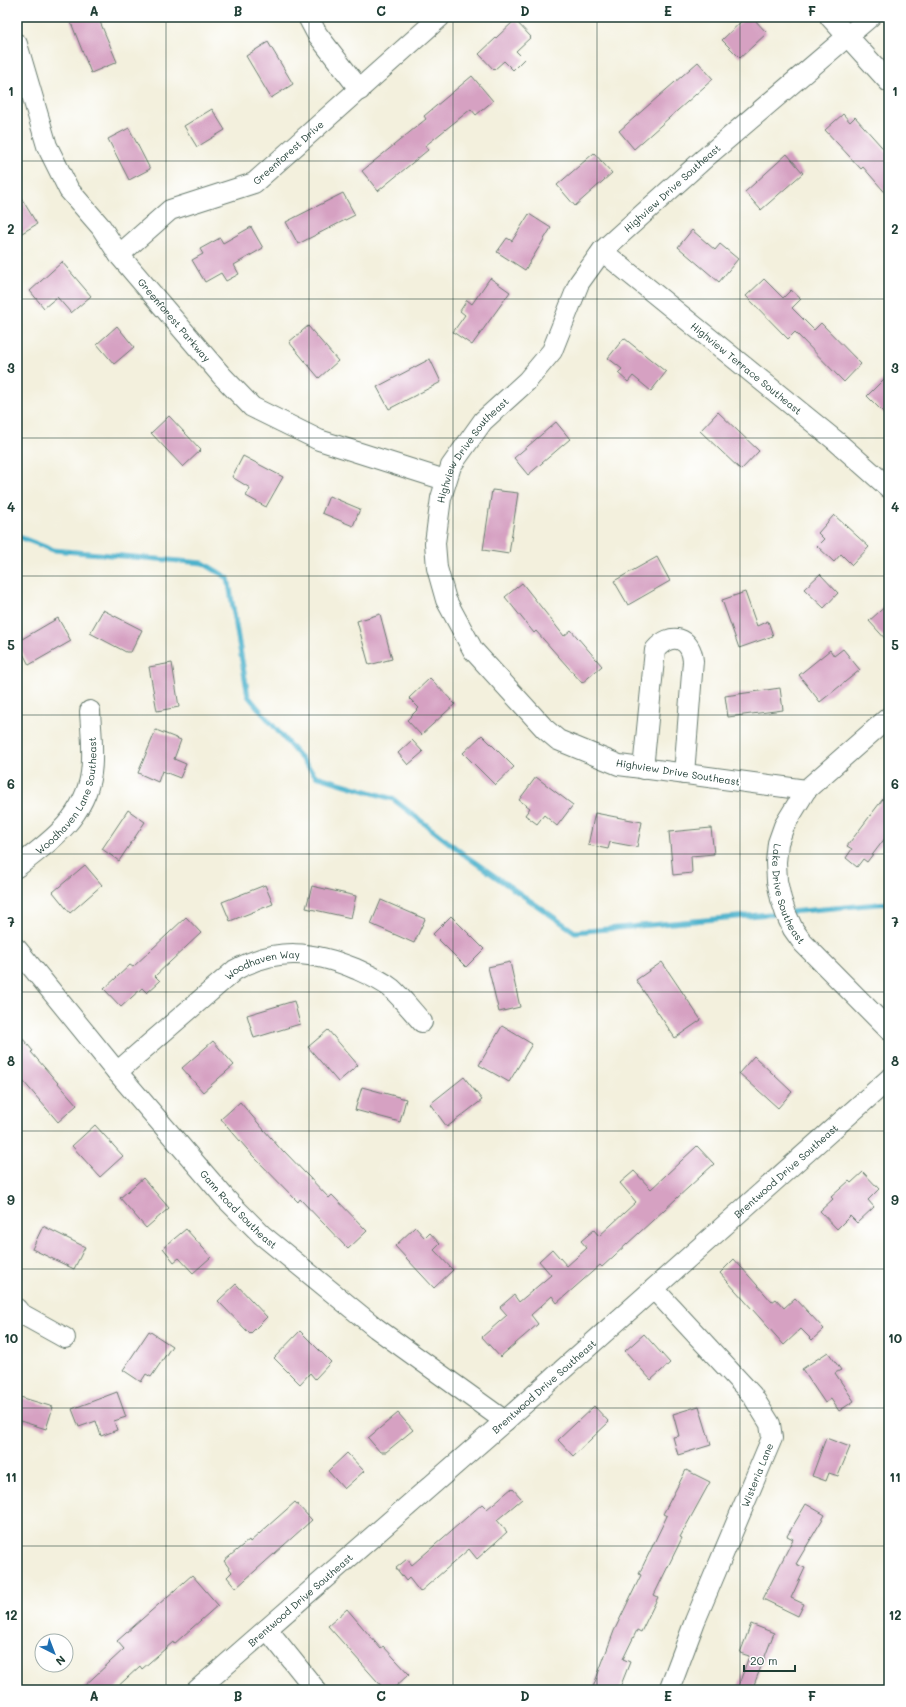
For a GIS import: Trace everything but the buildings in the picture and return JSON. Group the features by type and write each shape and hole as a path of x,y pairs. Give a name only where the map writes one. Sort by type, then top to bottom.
{"street":[{"path":"308,17 317,34 360,90"},
{"name":"Greenforest Drive","path":"119,255 170,210 254,183 440,17"},
{"path":"830,17 849,36 889,82"},
{"name":"Highview Drive Southeast","path":"806,790 619,765 558,740 545,729 473,650 446,600 438,568 436,522 445,480 454,460 483,421 527,381 552,351 579,283 602,251 705,158 870,17"},
{"name":"Greenforest Parkway","path":"17,44 47,146 69,190 101,227 119,255 222,376 252,407 319,440 445,480"},
{"name":"Highview Terrace Southeast","path":"602,251 836,441 889,488"},
{"path":"643,769 655,650 662,641 674,638 685,642 692,650 693,661 684,774"},
{"name":"Woodhaven Lane Southeast","path":"17,867 42,849 75,817 82,802 91,773 90,711"},
{"name":"Lake Drive Southeast","path":"889,716 806,790 784,826 778,843 776,862 783,906 793,929 803,943 889,1030"},
{"name":"Gann Road Southeast","path":"17,949 117,1072 226,1199 262,1235 376,1328 505,1421"},
{"name":"Woodhaven Way","path":"117,1072 235,970 249,962 269,956 307,954 326,958 358,970 391,988 422,1022"},
{"name":"Brentwood Drive Southeast","path":"197,1690 505,1421 889,1079"},
{"name":"Wisteria Lane","path":"654,1289 752,1395 770,1424 772,1438 695,1621 669,1690"},
{"path":"17,1310 65,1338"},
{"path":"267,1629 316,1690"}],"waterway":[{"path":"17,536 53,550 203,563 228,578 248,696 316,776 393,799 466,856 575,932 780,913"},
{"path":"790,912 889,903"}]}
